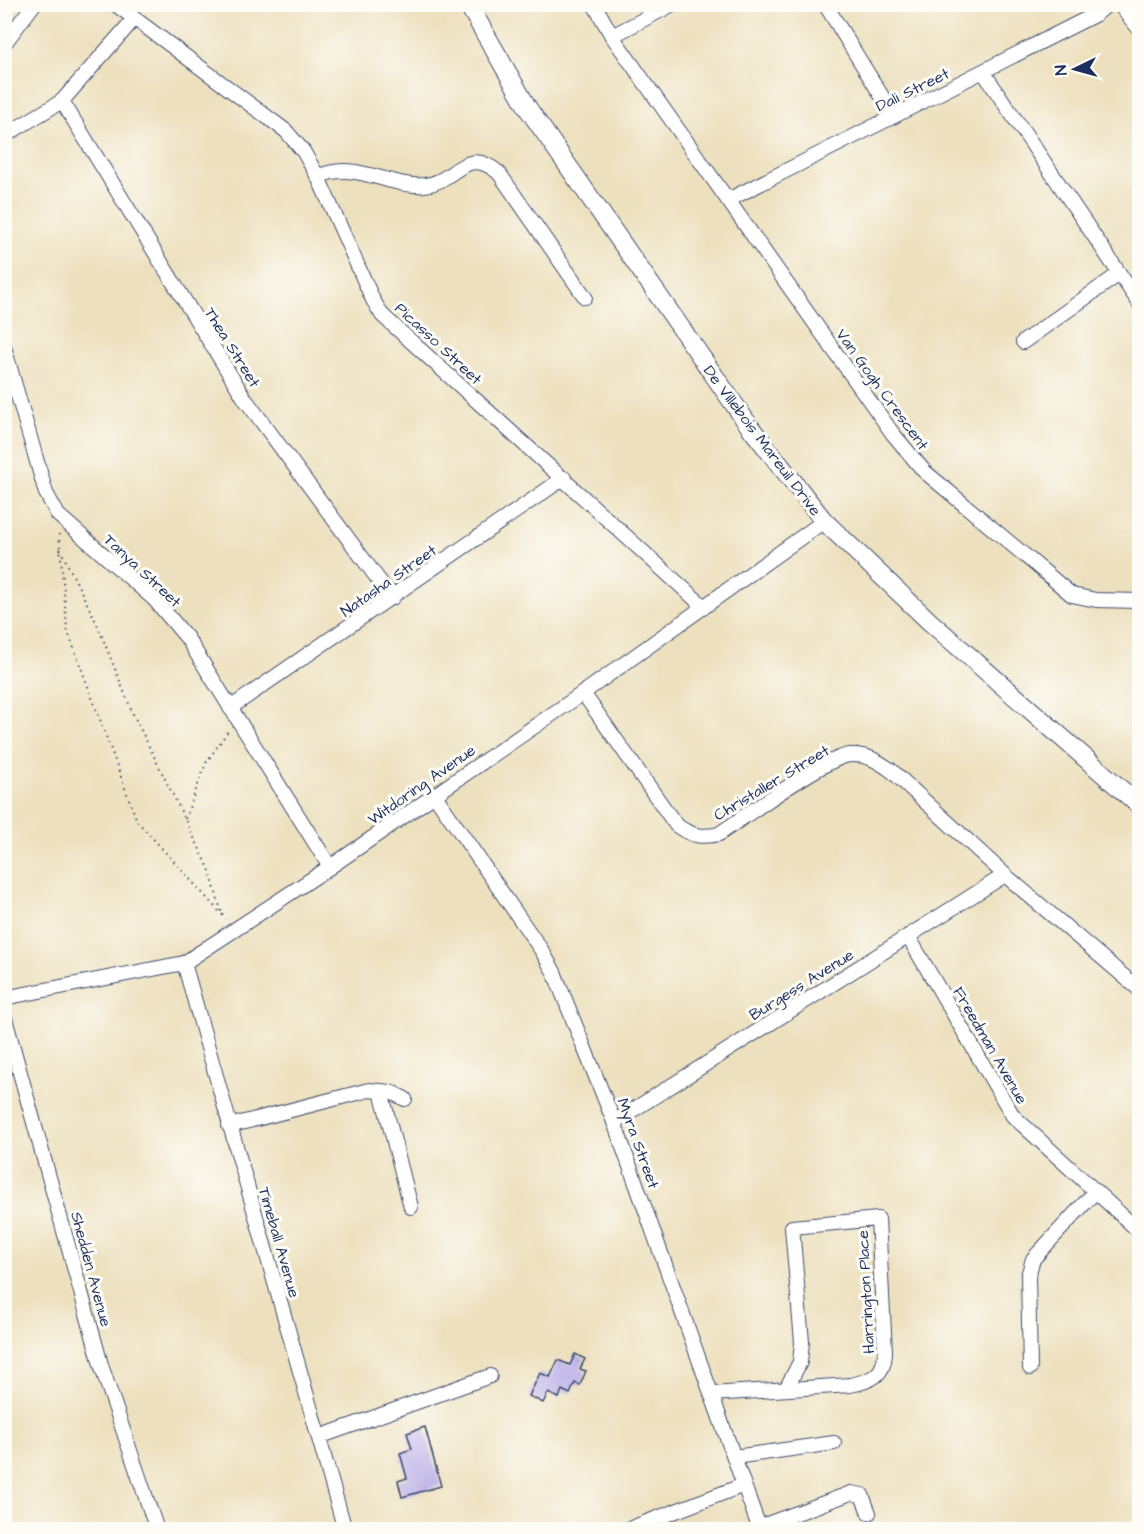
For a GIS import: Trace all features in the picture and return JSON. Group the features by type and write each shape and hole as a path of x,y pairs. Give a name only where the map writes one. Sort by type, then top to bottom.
{"main road":[{"name":"De Villebois Mareuil Drive","path":"468,4 529,110 750,427 824,521 929,621 1140,806"}],"street":[{"path":"4,44 34,4"},
{"name":"Van Gogh Crescent","path":"594,4 612,36 892,434 924,471 1072,595 1096,600 1140,601"},
{"path":"612,36 673,4"},
{"path":"825,4 894,116"},
{"name":"Dali Street","path":"728,200 984,73 1096,15 1108,4"},
{"path":"1119,4 1140,30"},
{"name":"Picasso Street","path":"118,5 286,131 303,151 318,177 373,300 382,315 704,607"},
{"path":"4,136 62,101 134,19"},
{"path":"984,73 1140,304"},
{"name":"Thea Street","path":"62,101 245,399 392,598"},
{"path":"318,177 342,169 422,185 440,181 467,163 489,165 499,173 585,297"},
{"path":"1023,342 1119,274"},
{"name":"Tanya Street","path":"4,347 46,493 58,515 155,600 187,638 330,867"},
{"name":"Natasha Street","path":"230,708 564,478"},
{"name":"Witdoring Avenue","path":"4,998 184,963 330,867 584,693 824,521"},
{"name":"Christaller Street","path":"584,693 676,825 688,834 708,837 719,834 819,768 849,755 874,758 892,771 1005,875 1140,990"},
{"name":"Myra Street","path":"434,794 554,972 717,1393 734,1457 760,1528"},
{"name":"Burgess Avenue","path":"614,1122 1005,875"},
{"name":"Freedman Avenue","path":"908,936 1013,1116 1094,1193 1140,1232"},
{"name":"Timeball Avenue","path":"184,963 345,1530"},
{"name":"Shedden Avenue","path":"4,1015 102,1368 157,1530"},
{"path":"229,1126 369,1090 381,1091 405,1099"},
{"path":"381,1091 411,1207"},
{"path":"1030,1368 1028,1276 1033,1259 1094,1193"},
{"name":"Harrington Place","path":"717,1393 786,1389 865,1382 879,1375 885,1364 878,1219 792,1227 802,1342 800,1362 786,1389"},
{"path":"319,1437 490,1376"},
{"path":"734,1457 834,1443"},
{"path":"626,1530 744,1485"},
{"path":"760,1528 857,1492 862,1495 869,1513"}],"path":[{"path":"58,515 67,629 137,821 237,929"},
{"path":"60,548 98,624 133,714 209,868 223,916"},
{"path":"184,819 206,763 228,730 239,723"}],"building":[{"path":"575,1354 585,1359 580,1369 586,1371 580,1385 575,1383 570,1394 562,1390 559,1398 548,1393 543,1403 529,1396 540,1373 550,1377 558,1360 570,1365"},
{"path":"425,1427 441,1486 402,1497 398,1481 407,1478 400,1453 412,1449 407,1433"}]}
